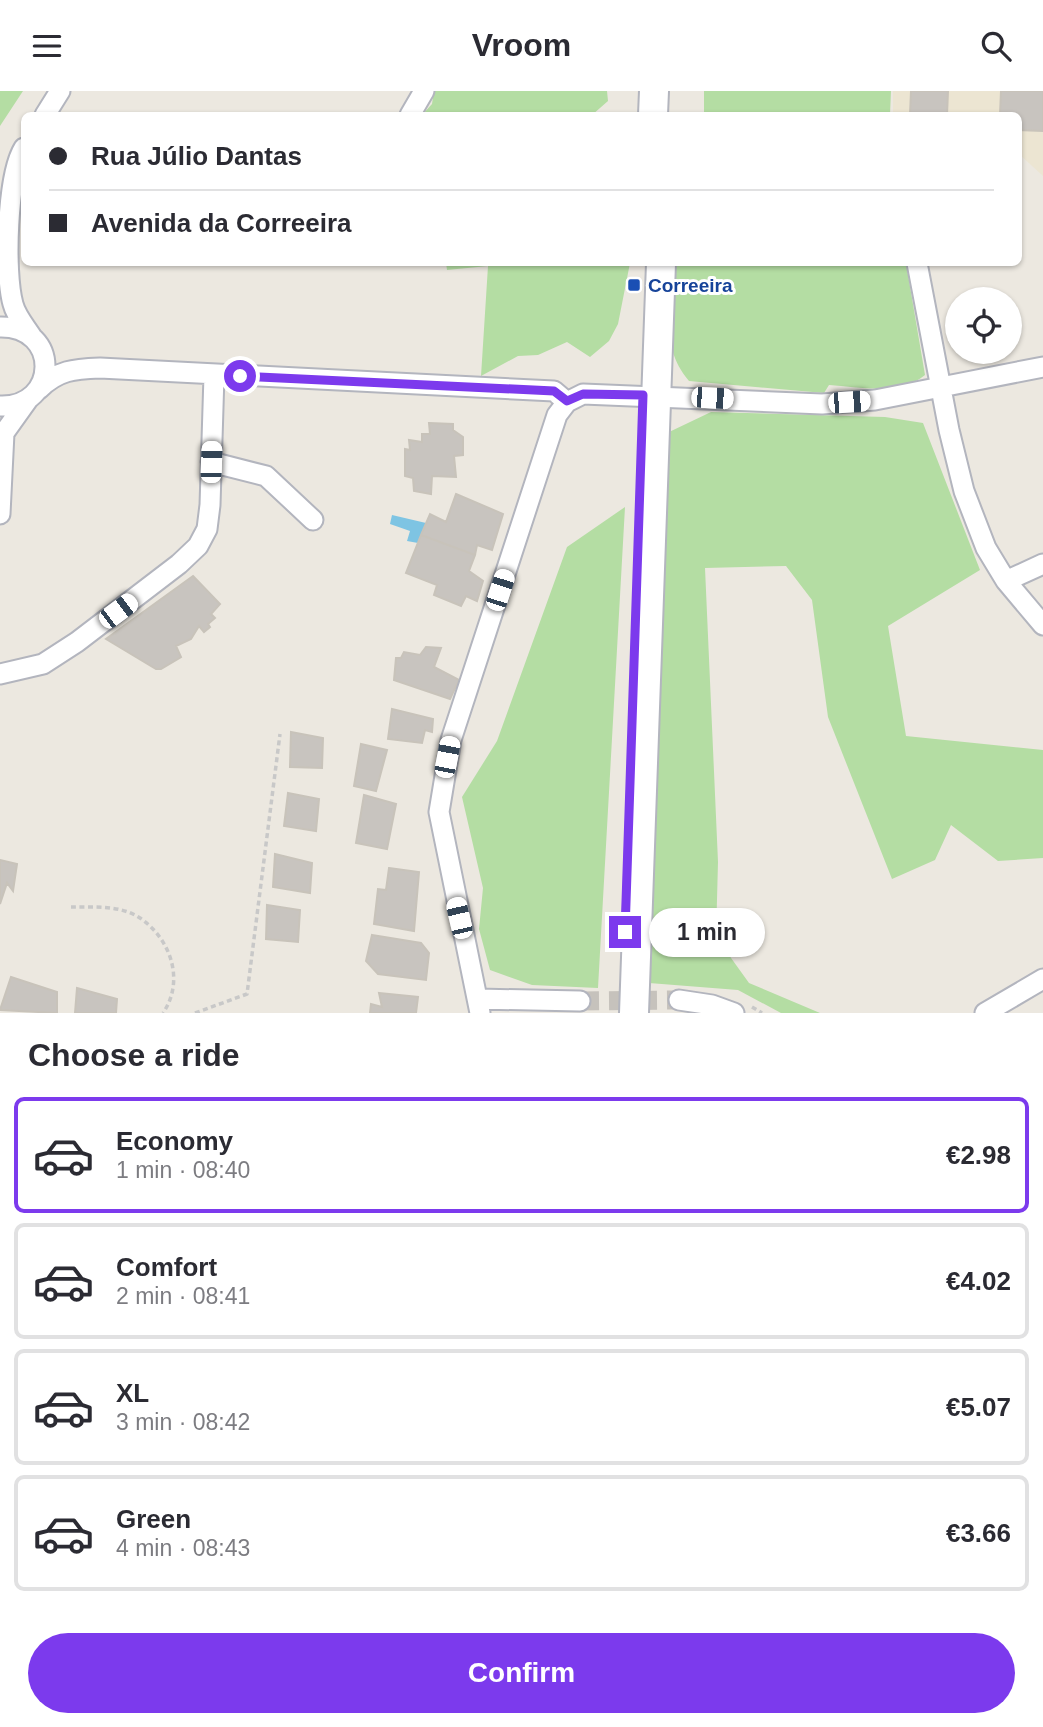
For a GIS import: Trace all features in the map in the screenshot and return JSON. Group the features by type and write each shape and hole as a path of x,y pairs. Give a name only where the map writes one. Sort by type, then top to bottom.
{"main road":[{"path":"653,112 654,91"},
{"path":"666,91 666,112"},
{"path":"634,1013 650,395 648,266"},
{"path":"622,1013 650,395 661,266"}],"street":[{"path":"47,112 60,91"},
{"path":"412,112 424,91"},
{"path":"0,311 5,301 10,272 18,188 17,160 21,153"},
{"path":"918,266 964,491 986,548 1006,581 1043,625"},
{"path":"0,405 16,404 34,393 46,366 43,352 12,303 10,272"},
{"path":"0,327 12,327 59,357 100,368"},
{"path":"580,1001 479,1006 439,812 451,740 557,415 567,401 583,394 822,404 875,400 1043,367"},
{"path":"0,514 2,430 51,377 68,369 100,368 554,391 567,401"},
{"path":"0,674 43,664 78,642 198,546 207,529 214,375"},
{"path":"211,462 265,476 313,520"},
{"path":"1006,581 1043,565"},
{"path":"985,1013 1043,979"},
{"path":"679,1000 712,1005 734,1013"}],"path":[{"path":"195,1013 247,994 280,734"},
{"path":"71,907 107,907 140,917 157,935 172,956 174,982 163,1013"}],"shaded area":[{"path":"893,91 1043,91 1043,176 1022,157 1022,112 893,112"}],"green space":[{"path":"0,91 23,91 0,126"},
{"path":"434,91 607,91 608,101 595,112 425,112 432,104"},
{"path":"704,91 891,91 890,112 704,112"},
{"path":"446,266 488,266 447,270"},
{"path":"488,266 629,266 618,324 609,341 590,357 567,342 538,355 518,356 481,376"},
{"path":"672,266 907,266 925,375 904,386 879,389 829,385 824,393 689,381 680,368 670,340"},
{"path":"711,412 885,417 923,423 980,570 888,626 906,736 1043,750 1043,858 998,861 951,825 935,860 892,879 828,717 812,600 786,566 705,568 718,862 716,937 749,983 820,1013 781,1013 738,990 649,983 667,433"},
{"path":"625,507 598,988 532,985 490,970 479,929 483,888 462,797 497,741 567,547"}],"water":[{"path":"392,515 426,523 418,543 407,541 410,531 390,524"}],"building":[{"path":"911,91 948,91 947,112 910,112"},
{"path":"1001,91 1043,91 1043,131 1022,130 1022,112 1000,112"},
{"path":"429,423 453,424 453,430 463,437 463,455 454,456 456,477 432,476 431,494 414,491 413,478 405,476 405,449 410,450 409,440 422,442 422,434 430,434"},
{"path":"456,494 503,514 492,550 477,545 475,555 421,535 430,514 446,522"},
{"path":"421,535 475,555 469,571 483,581 477,601 466,596 461,606 434,595 437,585 406,573"},
{"path":"193,576 220,604 211,614 215,618 208,624 210,627 204,632 199,626 191,639 176,646 181,657 161,669 156,669 106,639"},
{"path":"426,647 441,648 434,667 459,680 450,699 394,680 396,658 401,658 404,652 420,655"},
{"path":"392,709 433,719 432,732 425,730 422,743 388,739"},
{"path":"291,732 323,738 322,768 290,767"},
{"path":"361,744 387,750 376,791 354,786"},
{"path":"288,793 319,799 316,831 284,826"},
{"path":"364,795 396,804 387,849 356,843"},
{"path":"275,854 312,863 310,893 273,887"},
{"path":"0,860 17,864 13,891 7,883 0,904"},
{"path":"389,868 419,872 414,931 374,924 378,889 386,890"},
{"path":"267,905 300,910 298,942 266,939"},
{"path":"372,935 421,943 429,953 426,980 378,974 366,961"},
{"path":"11,977 57,992 57,1013 0,1010"},
{"path":"77,988 117,999 116,1013 75,1013"},
{"path":"379,993 418,997 416,1013 370,1013 371,1004 382,1007"}],"tunnel":[{"path":"580,1001 679,1000"}],"place":[{"name":"Correeira","path":"634,285"}],"route":[{"path":"240,376 554,391 567,401 583,394 643,395 625,932"}]}
